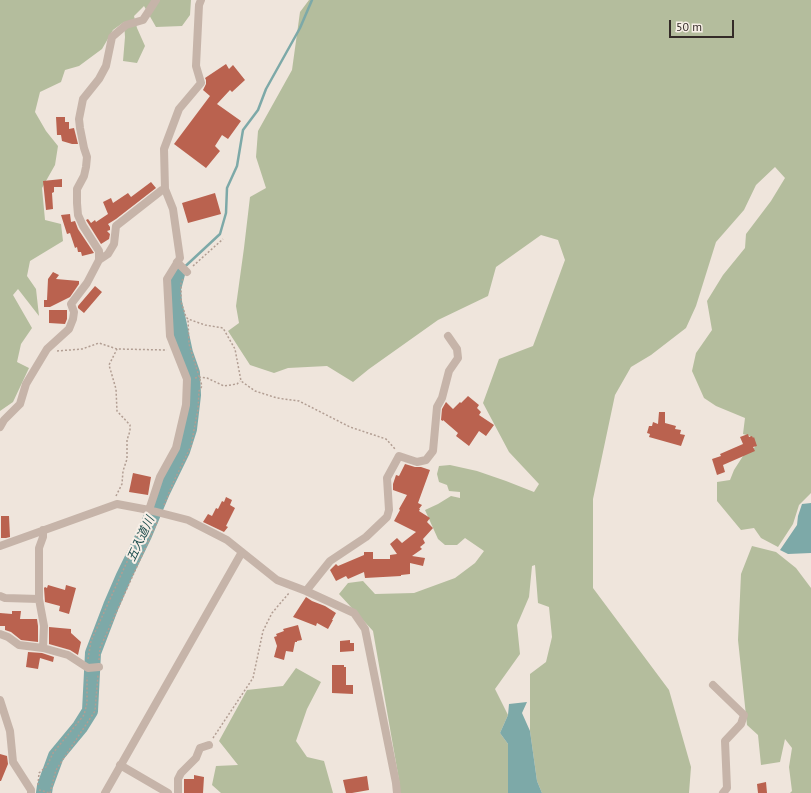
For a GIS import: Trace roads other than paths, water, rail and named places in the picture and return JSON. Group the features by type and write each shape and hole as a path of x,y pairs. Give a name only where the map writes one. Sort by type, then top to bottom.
{"street":[{"path":"0,426 20,404 26,384 48,349 69,329 74,312 71,304 87,283 99,260 100,251 83,226 78,215 77,189 84,176 87,157 79,119 83,99 99,79 106,66 112,37 126,25 143,20 156,0"},
{"path":"149,510 160,477 176,448 186,405 187,379 170,336 167,278 180,258 173,209 165,189 164,150 179,109 201,83 196,66 199,5 201,0"},
{"path":"99,260 108,254 114,244 116,226 165,189"},
{"path":"177,262 187,272"},
{"path":"306,591 330,561 366,537 387,517 389,510 387,478 399,456 417,462 426,460 433,451 437,407 442,398 449,371 458,358 457,349 448,336"},
{"path":"0,546 117,504 149,510 188,520 227,540 278,580 354,613 365,629 395,776 397,793"},
{"path":"43,530 43,537 39,548 40,598 44,626 43,648"},
{"path":"105,793 242,552"},
{"path":"0,596 5,598 40,598"},
{"path":"0,634 8,636 19,645 43,648 68,655 88,668 99,668"},
{"path":"713,685 744,716 740,724 725,741 727,788 723,793"},
{"path":"0,700 10,732 13,762 31,790 35,792"},
{"path":"178,793 178,778 181,773 196,758 200,748 209,745"},
{"path":"120,765 168,793"}],"water":[{"path":"811,503 811,553 788,554 780,550 797,525 802,504"},
{"path":"527,702 522,713 530,731 537,781 542,793 508,793 508,744 500,733 508,715 509,704"}],"waterway":[{"path":"177,274 220,234 226,213 227,188 237,166 243,130 258,110 266,89 300,28 312,0"},
{"name":"五入道川","path":"44,793 45,786 56,756 80,727 90,711 93,653 124,576 182,451 189,429 193,395 192,373 185,353 174,302 173,289 177,274"}]}
